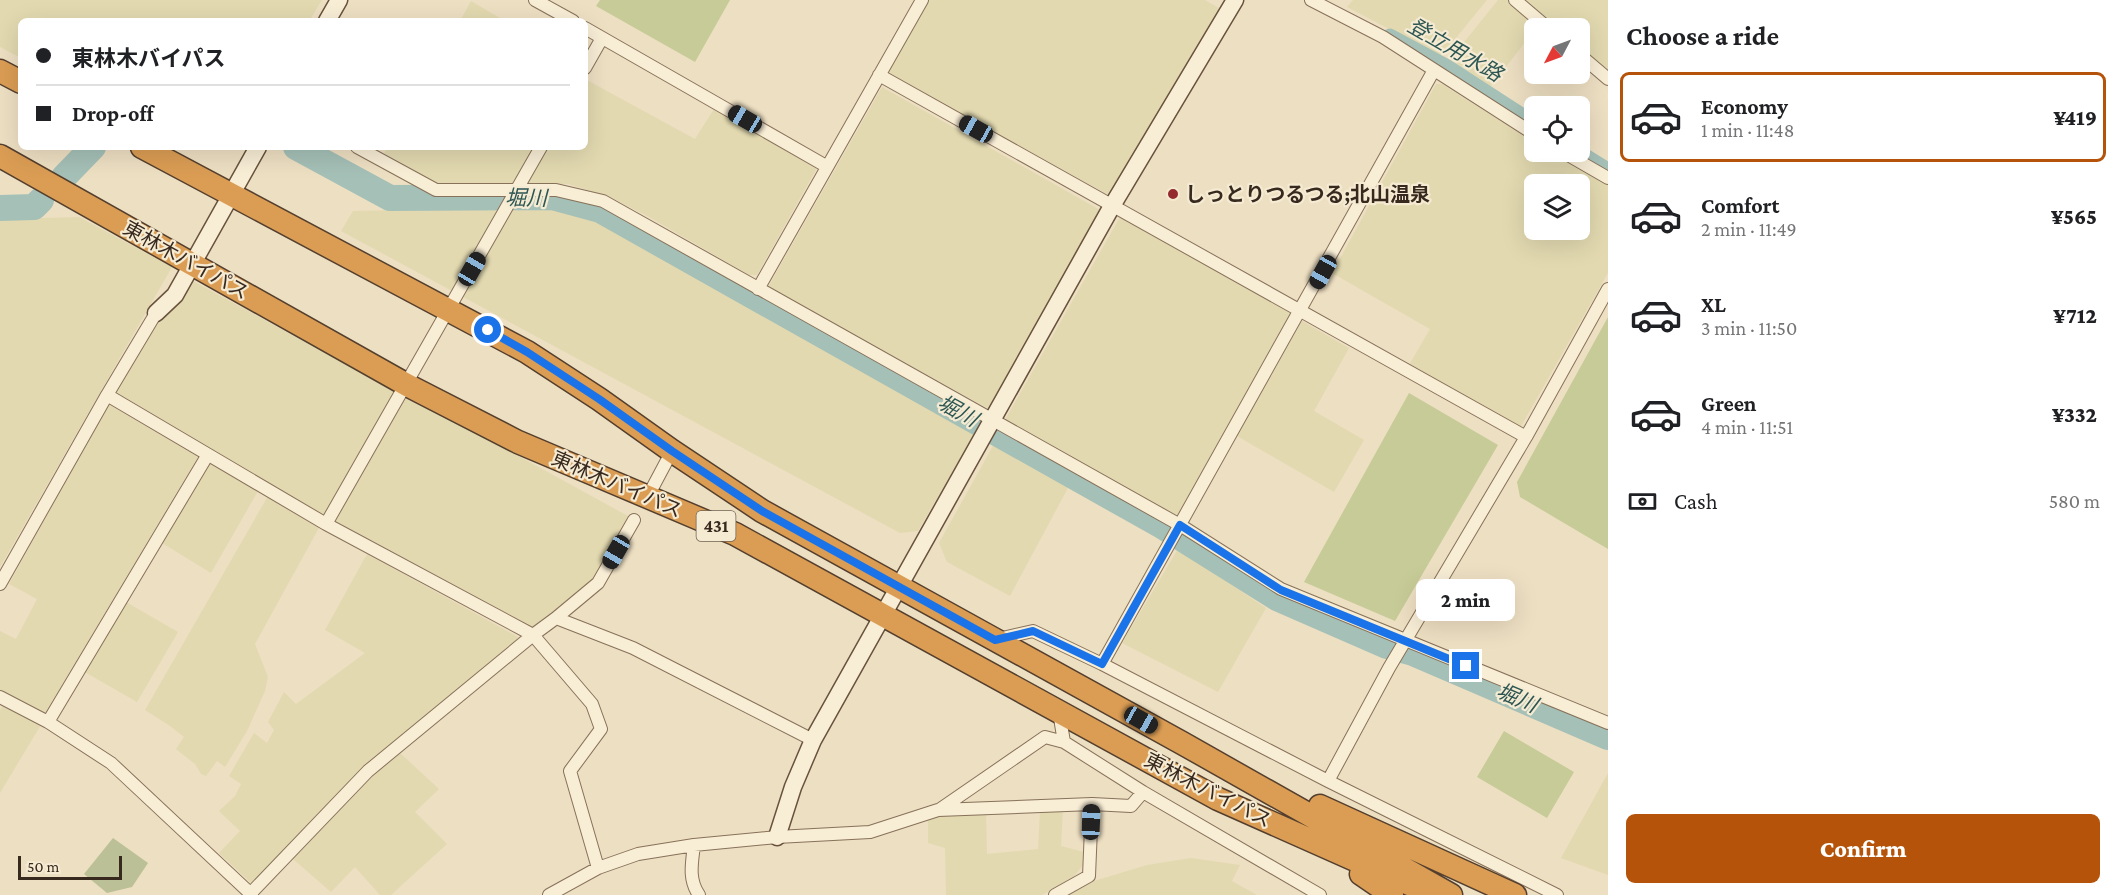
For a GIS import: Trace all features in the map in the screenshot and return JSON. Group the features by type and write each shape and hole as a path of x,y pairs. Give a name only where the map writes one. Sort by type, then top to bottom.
{"highway":[{"path":"0,71 18,80"},
{"name":"東林木バイパス","path":"148,150 527,352 762,511 1182,742 1451,895"},
{"name":"東林木バイパス","path":"0,156 407,385 518,442 735,534 1218,799 1434,895"},
{"path":"1182,742 1515,895"},
{"path":"1218,799 1358,872 1392,895"}],"street":[{"path":"329,18 339,0"},
{"path":"535,0 568,18"},
{"path":"758,289 922,0"},
{"path":"777,837 793,787 813,740 1112,206 1235,0"},
{"path":"1311,0 1383,37 1524,128"},
{"path":"1515,0 1536,18"},
{"path":"588,30 826,166"},
{"path":"588,63 602,38"},
{"path":"1590,64 1608,79"},
{"path":"1102,664 1301,312 1434,70"},
{"path":"879,75 1526,438"},
{"path":"0,584 107,395 156,313 175,295 256,150"},
{"path":"363,150 436,190 556,190 603,201 1180,525 1281,590 1608,723"},
{"path":"326,524 539,150"},
{"path":"1580,162 1608,178"},
{"path":"1328,781 1389,668 1526,438 1608,289"},
{"path":"107,395 207,456 326,524 533,635 592,704 601,729 570,771 598,868"},
{"path":"647,498 672,451"},
{"path":"48,722 207,456"},
{"path":"0,697 48,722 111,762 252,894 368,771 598,583 634,520"},
{"path":"555,618 633,648 813,740"},
{"path":"995,640 1033,631 1557,895"},
{"path":"1059,711 1064,742"},
{"path":"938,810 1045,737 1064,742 1143,792 1320,895"},
{"path":"549,895 598,868 638,854 694,845 777,837 870,832 938,810 1092,804 1131,806 1143,792"},
{"path":"1055,895 1089,876 1092,804"},
{"path":"1437,852 1445,840"},
{"path":"694,845 691,875 699,895"}],"shaded area":[{"path":"0,0 322,0 311,18 18,18 18,56 0,47"},
{"path":"928,0 1205,0 1219,8 1109,195 886,73"},
{"path":"1353,0 1487,0 1437,61 1391,30 1347,7"},
{"path":"1498,0 1508,0 1529,18 1524,18 1524,44 1486,92 1444,67"},
{"path":"1524,0 1608,0 1608,72 1590,57 1590,18 1545,18"},
{"path":"471,1 500,18 462,18"},
{"path":"588,81 695,139 714,109 817,168 757,275 749,275 612,198 568,184 437,184 384,153 386,150 588,150"},
{"path":"1436,84 1442,84 1524,136 1524,162 1568,162 1589,174 1524,174 1524,240 1590,240 1590,175 1608,185 1608,273 1520,428 1409,365 1430,329 1332,273"},
{"path":"882,87 1100,210 989,409 768,287"},
{"path":"558,207 610,226 976,431 918,531 900,533 341,231 353,211"},
{"path":"79,217 172,267 0,567 0,219"},
{"path":"1120,217 1291,313 1177,516 1005,420"},
{"path":"193,281 395,391 324,516 115,394 161,318 183,297"},
{"path":"1302,321 1349,348 1314,411 1364,440 1334,492 1237,436"},
{"path":"407,395 628,516 593,581 534,628 335,521"},
{"path":"108,404 198,457 45,713 0,690 0,631 16,639 37,599 9,584"},
{"path":"994,444 1069,486 1010,596 947,562 939,543"},
{"path":"209,463 258,491 211,573 162,543"},
{"path":"268,496 320,526 255,644 268,677 265,691 247,731 225,767 217,761 206,776 201,774 195,764 176,749 184,737 145,710"},
{"path":"1178,549 1266,608 1218,692 1122,643"},
{"path":"367,554 518,637 517,640 364,766 252,884 219,853 240,831 219,811 235,796 241,784 229,776 254,733 267,743 274,730 268,722 284,692 296,704 365,653 325,630"},
{"path":"126,602 178,632 137,702 83,671"},
{"path":"3,705 42,723 0,793 0,710"},
{"path":"399,752 439,789 415,812 447,844 391,895 380,895 355,867 331,892 293,859 372,776"},
{"path":"1608,773 1608,875 1561,858"},
{"path":"1063,809 1061,846 1084,852 1083,865 1072,879 1042,895 946,895 945,848 928,843 928,817 939,813 986,812 987,854 1038,849 1040,811"},
{"path":"1191,858 1240,865 1232,881 1257,895 1069,895 1094,881 1147,865"}],"green space":[{"path":"600,0 730,0 695,62 596,6"},
{"path":"1608,317 1608,549 1520,497 1517,482"},
{"path":"1409,393 1498,445 1395,621 1304,582"},
{"path":"1504,731 1574,772 1547,818 1477,777"},
{"path":"113,838 148,863 132,887 107,893 84,874"}],"waterway":[{"name":"登立用水路","path":"1390,36 1446,66 1524,117"},
{"name":"堀川","path":"64,177 90,150"},
{"name":"堀川","path":"302,150 390,198 552,197 600,210 1162,526 1277,598 1387,646 1413,653 1608,737"},
{"name":"登立用水路","path":"1590,159 1608,170"},
{"name":"堀川","path":"0,208 34,207 41,200"}],"place":[{"name":"しっとりつるつる;北山温泉","path":"1173,194"}],"route":[{"path":"488,330 527,352 599,399 762,511 995,640 1033,631 1102,664 1180,525 1281,590 1466,666"}]}
